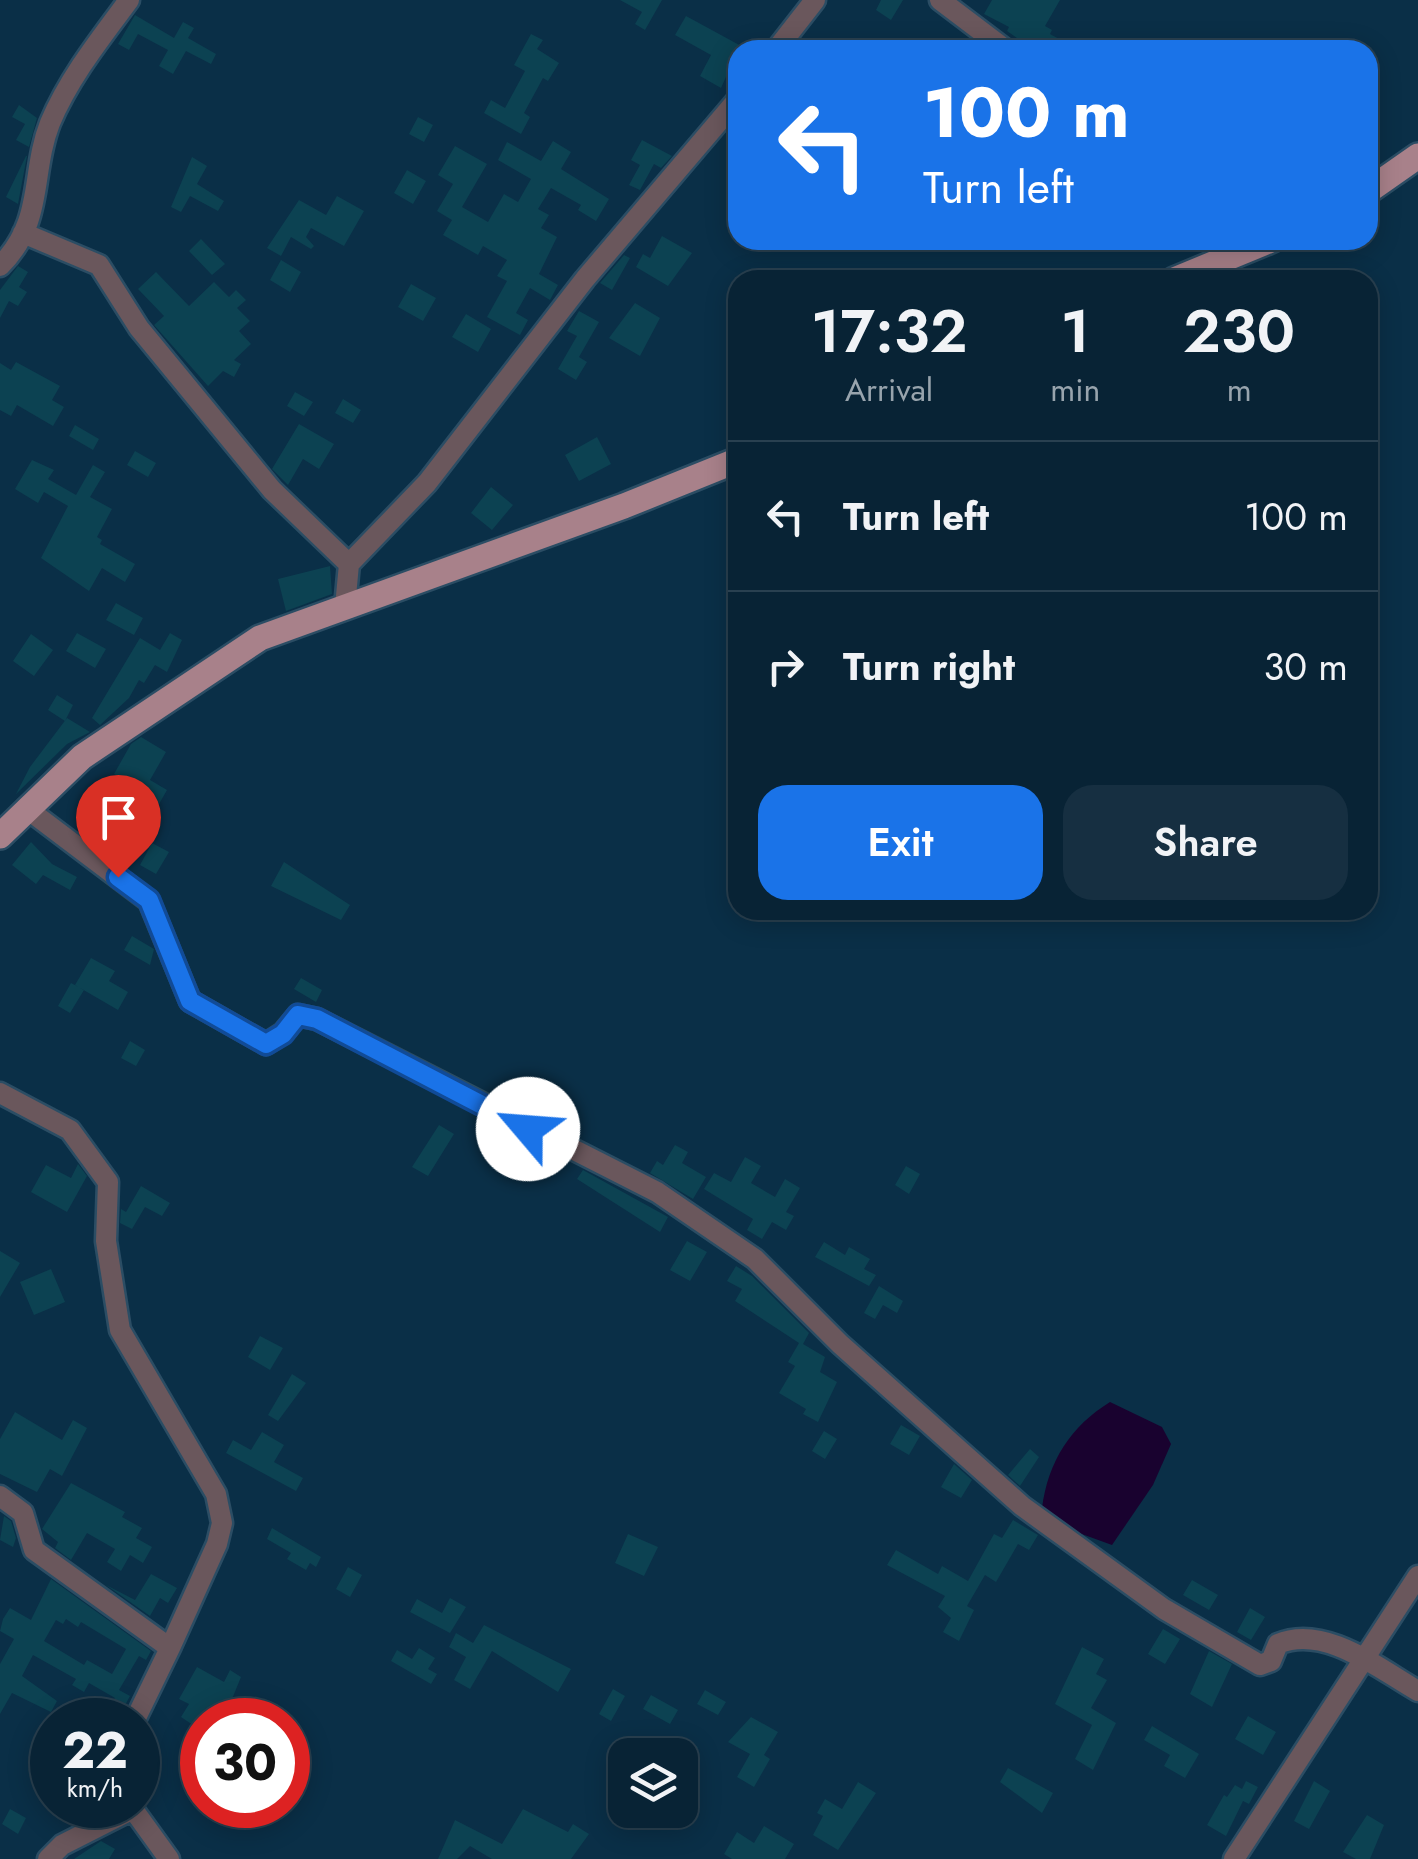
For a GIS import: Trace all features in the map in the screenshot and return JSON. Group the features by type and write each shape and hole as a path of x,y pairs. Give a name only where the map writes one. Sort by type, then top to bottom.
{"main road":[{"path":"1378,184 1418,156"},
{"path":"1198,270 1245,250"},
{"path":"0,836 82,757 175,691 260,638 624,506 728,464"}],"street":[{"path":"0,266 33,214 48,127 76,71 129,0"},
{"path":"784,40 815,0"},
{"path":"940,0 993,40"},
{"path":"345,607 349,564 427,482 584,279 728,111"},
{"path":"23,233 98,265 139,328 272,490 349,564"},
{"path":"26,808 149,900 190,1001 266,1044 283,1034 298,1015 317,1019 657,1192 755,1259 840,1344 1022,1506 1164,1609 1260,1665 1271,1660 1278,1644 1308,1636 1364,1660 1418,1691"},
{"path":"0,1093 70,1130 108,1182 106,1241 120,1330 216,1494 222,1523 217,1544 146,1698"},
{"path":"0,1496 23,1513 34,1550 170,1648"},
{"path":"1234,1859 1418,1576"},
{"path":"48,1859 62,1845 93,1828"},
{"path":"146,1828 169,1859"}],"shaded area":[{"path":"1110,1402 1162,1427 1171,1444 1153,1485 1112,1545 1079,1533 1042,1508 1050,1475 1064,1446 1084,1422"}],"building":[{"path":"620,0 662,0 645,30 635,24 642,12"},
{"path":"881,0 903,0 891,20 876,10"},
{"path":"992,0 1060,0 1045,26 1061,40 1021,40 1007,31 1009,27 984,14"},
{"path":"135,15 174,38 183,22 194,28 188,38 216,54 211,64 186,51 173,74 159,66 168,50 138,34 129,50 118,44"},
{"path":"686,16 730,40 728,72 721,88 700,76 711,55 675,35"},
{"path":"531,34 543,40 537,49 559,63 548,81 543,78 524,113 530,117 521,134 484,113 491,100 505,108 525,71 514,65"},
{"path":"19,105 37,118 29,147 16,140 25,124 12,117"},
{"path":"418,117 433,125 424,142 409,134"},
{"path":"642,140 672,156 661,168 654,164 640,190 629,185 640,165 631,160"},
{"path":"553,141 571,152 561,169 609,199 596,221 578,210 581,205 551,188 538,209 549,215 541,228 557,237 539,274 558,285 550,300 530,288 516,313 528,320 520,335 487,317 507,281 497,276 507,260 483,246 478,255 443,235 452,220 437,211 453,184 438,175 455,146 487,164 462,207 488,222 504,194 518,202 531,179 498,160 507,142 541,161"},
{"path":"27,156 18,204 6,197"},
{"path":"192,157 207,166 197,184 224,201 218,211 190,196 181,212 171,207"},
{"path":"407,170 426,181 413,204 394,193"},
{"path":"337,196 364,211 344,246 311,228 306,237 314,246 311,249 291,237 281,256 267,248 299,200 326,215"},
{"path":"662,236 692,253 668,286 636,267 643,254 650,258"},
{"path":"201,239 225,264 212,275 189,251"},
{"path":"624,255 630,258 612,290 600,283"},
{"path":"281,260 301,272 290,292 270,280"},
{"path":"18,266 28,272 19,287 27,292 18,306 9,301 0,318 0,290"},
{"path":"156,272 189,306 214,282 229,297 236,290 246,300 237,308 250,321 239,331 251,344 234,360 241,364 234,377 223,371 208,386 154,325 164,316 138,289"},
{"path":"411,284 436,298 423,321 398,307"},
{"path":"635,303 660,318 640,356 609,338"},
{"path":"579,311 599,322 579,357 587,362 576,380 558,369 577,336 567,331"},
{"path":"466,314 491,329 478,352 452,337"},
{"path":"16,362 60,386 52,400 64,407 53,426 17,405 11,416 0,410 0,363 11,370"},
{"path":"295,392 313,402 304,416 287,406"},
{"path":"343,399 361,410 353,423 335,413"},
{"path":"299,424 334,444 319,469 303,459 288,485 272,469"},
{"path":"75,425 99,439 93,450 69,436"},
{"path":"597,437 611,464 579,481 565,455"},
{"path":"135,451 156,463 148,477 127,465"},
{"path":"32,460 54,470 48,479 76,495 93,465 105,472 90,497 112,509 97,537 102,540 100,544 135,564 125,582 102,568 89,591 41,558 68,506 44,492 38,503 15,489"},
{"path":"491,487 513,505 492,530 471,513"},
{"path":"330,566 332,594 286,611 278,579"},
{"path":"116,603 143,618 134,635 106,620"},
{"path":"77,633 106,649 95,668 66,651"},
{"path":"170,633 182,640 167,672 155,665 144,683 139,680 129,698 100,725 92,718 140,638 160,650"},
{"path":"31,634 53,650 34,676 13,661"},
{"path":"57,695 73,705 65,721 48,710"},
{"path":"67,718 90,732 67,744 16,794 30,767"},
{"path":"141,737 166,752 150,780 167,790 150,820 155,823 145,841 129,831 148,794 114,774 131,744"},
{"path":"31,842 52,864 77,877 70,890 43,875 36,884 12,865"},
{"path":"152,843 169,852 156,874 140,865"},
{"path":"284,862 350,905 341,920 271,886"},
{"path":"132,936 154,949 150,965 124,950"},
{"path":"91,958 115,971 109,981 128,992 118,1010 75,985"},
{"path":"301,978 322,990 316,1002 294,989"},
{"path":"71,983 84,990 70,1013 58,1006"},
{"path":"130,1041 145,1050 136,1066 121,1058"},
{"path":"439,1125 454,1134 428,1176 412,1167"},
{"path":"675,1145 688,1152 682,1163 706,1177 693,1199 650,1173 657,1161 663,1165"},
{"path":"745,1157 761,1166 751,1183 775,1197 785,1179 800,1188 786,1212 794,1216 786,1230 772,1222 762,1239 747,1230 753,1219 704,1189 714,1173 731,1182"},
{"path":"78,1164 87,1176 67,1212 31,1192 46,1165 71,1178"},
{"path":"906,1166 920,1174 909,1194 895,1185"},
{"path":"583,1170 668,1217 660,1232 577,1179"},
{"path":"141,1186 170,1203 162,1216 145,1207 132,1229 120,1223 121,1209 126,1212"},
{"path":"687,1241 707,1252 690,1281 670,1270"},
{"path":"824,1242 845,1255 849,1247 870,1259 864,1269 876,1275 869,1286 815,1257"},
{"path":"0,1251 20,1263 0,1297"},
{"path":"736,1266 752,1276 809,1333 803,1344 825,1357 820,1372 837,1382 818,1422 803,1414 806,1409 779,1393 795,1366 788,1362 799,1343 735,1301 742,1289 727,1281"},
{"path":"51,1269 65,1302 34,1315 20,1282"},
{"path":"879,1286 903,1301 897,1313 883,1305 875,1319 864,1313"},
{"path":"260,1336 283,1348 270,1370 248,1357"},
{"path":"292,1374 306,1383 278,1421 268,1415"},
{"path":"15,1412 62,1440 73,1420 87,1428 62,1476 50,1469 37,1492 0,1474 0,1439"},
{"path":"901,1425 920,1436 909,1455 890,1444"},
{"path":"824,1431 837,1439 825,1459 812,1451"},
{"path":"262,1432 284,1445 274,1462 303,1478 296,1491 226,1453 233,1440 251,1450"},
{"path":"1030,1449 1039,1457 1020,1486 1008,1475"},
{"path":"954,1464 972,1480 961,1498 941,1487"},
{"path":"71,1483 125,1512 122,1517 142,1528 136,1538 152,1547 143,1563 130,1555 121,1571 107,1562 115,1549 87,1533 71,1560 55,1548 58,1542 42,1529"},
{"path":"4,1516 11,1521 16,1538 13,1547 0,1540"},
{"path":"1013,1520 1038,1535 1029,1550 1018,1544 996,1582 985,1575 967,1606 974,1610 959,1641 943,1632 951,1618 938,1607 945,1596 887,1565 896,1550 938,1574 942,1566 968,1581 994,1534 1002,1538"},
{"path":"272,1528 321,1557 316,1567 310,1563 306,1570 287,1559 291,1553 267,1539"},
{"path":"628,1534 658,1547 644,1576 615,1563"},
{"path":"348,1567 362,1575 350,1597 336,1589"},
{"path":"151,1574 177,1588 168,1603 160,1598 150,1616 106,1585 135,1600"},
{"path":"51,1579 151,1651 146,1660 139,1656 119,1690 129,1698 115,1698 89,1683 84,1692 72,1685 76,1679 33,1655 22,1676 53,1698 30,1698 30,1702 12,1693 0,1714 0,1664 14,1639 0,1631 10,1608 31,1620","holes":["66,1619 78,1627 81,1622 126,1649 112,1674 87,1660 84,1665 44,1641 56,1620 63,1624"]},
{"path":"1192,1580 1218,1595 1209,1610 1183,1595"},
{"path":"450,1598 466,1607 450,1633 410,1612 417,1599 442,1613"},
{"path":"1250,1608 1265,1617 1251,1640 1237,1632"},
{"path":"484,1625 571,1669 558,1692 492,1651 470,1689 454,1680 466,1657 449,1647 456,1633 473,1643"},
{"path":"1163,1629 1180,1639 1165,1664 1148,1654"},
{"path":"1082,1647 1104,1659 1096,1674 1107,1680 1091,1708 1116,1723 1093,1770 1075,1759 1092,1725 1055,1704"},
{"path":"419,1648 435,1658 428,1669 437,1674 431,1684 391,1661 397,1650 412,1659"},
{"path":"1209,1651 1232,1664 1212,1707 1190,1694"},
{"path":"197,1667 224,1682 230,1670 241,1677 232,1698 179,1699"},
{"path":"613,1689 625,1696 611,1721 599,1714"},
{"path":"705,1690 726,1702 718,1715 697,1704"},
{"path":"651,1695 678,1710 670,1724 643,1709"},
{"path":"1248,1716 1276,1732 1263,1755 1235,1739"},
{"path":"751,1717 778,1732 764,1755 770,1759 754,1787 737,1777 750,1754 728,1742"},
{"path":"1152,1726 1199,1754 1185,1778 1164,1766 1170,1755 1144,1740"},
{"path":"1008,1768 1053,1793 1042,1813 1000,1782"},
{"path":"1246,1781 1258,1787 1249,1804 1243,1801 1226,1836 1207,1825 1224,1795 1227,1797 1235,1785 1242,1789"},
{"path":"1314,1781 1330,1791 1309,1829 1294,1821"},
{"path":"858,1782 876,1793 838,1850 813,1835 823,1816 817,1813 825,1799 842,1809"},
{"path":"10,1809 26,1818 18,1834 2,1824"},
{"path":"523,1809 568,1832 573,1824 589,1834 571,1859 492,1859 470,1846 457,1859 438,1859 455,1820 502,1844"},
{"path":"1367,1815 1384,1825 1370,1859 1356,1859 1343,1852"},
{"path":"764,1826 794,1844 785,1859 732,1859 724,1854 737,1832 754,1843"},
{"path":"101,1841 115,1849 109,1859 74,1859"}],"route":[{"path":"118,877 149,900 190,1001 266,1044 283,1034 298,1015 317,1019 528,1129"}]}
